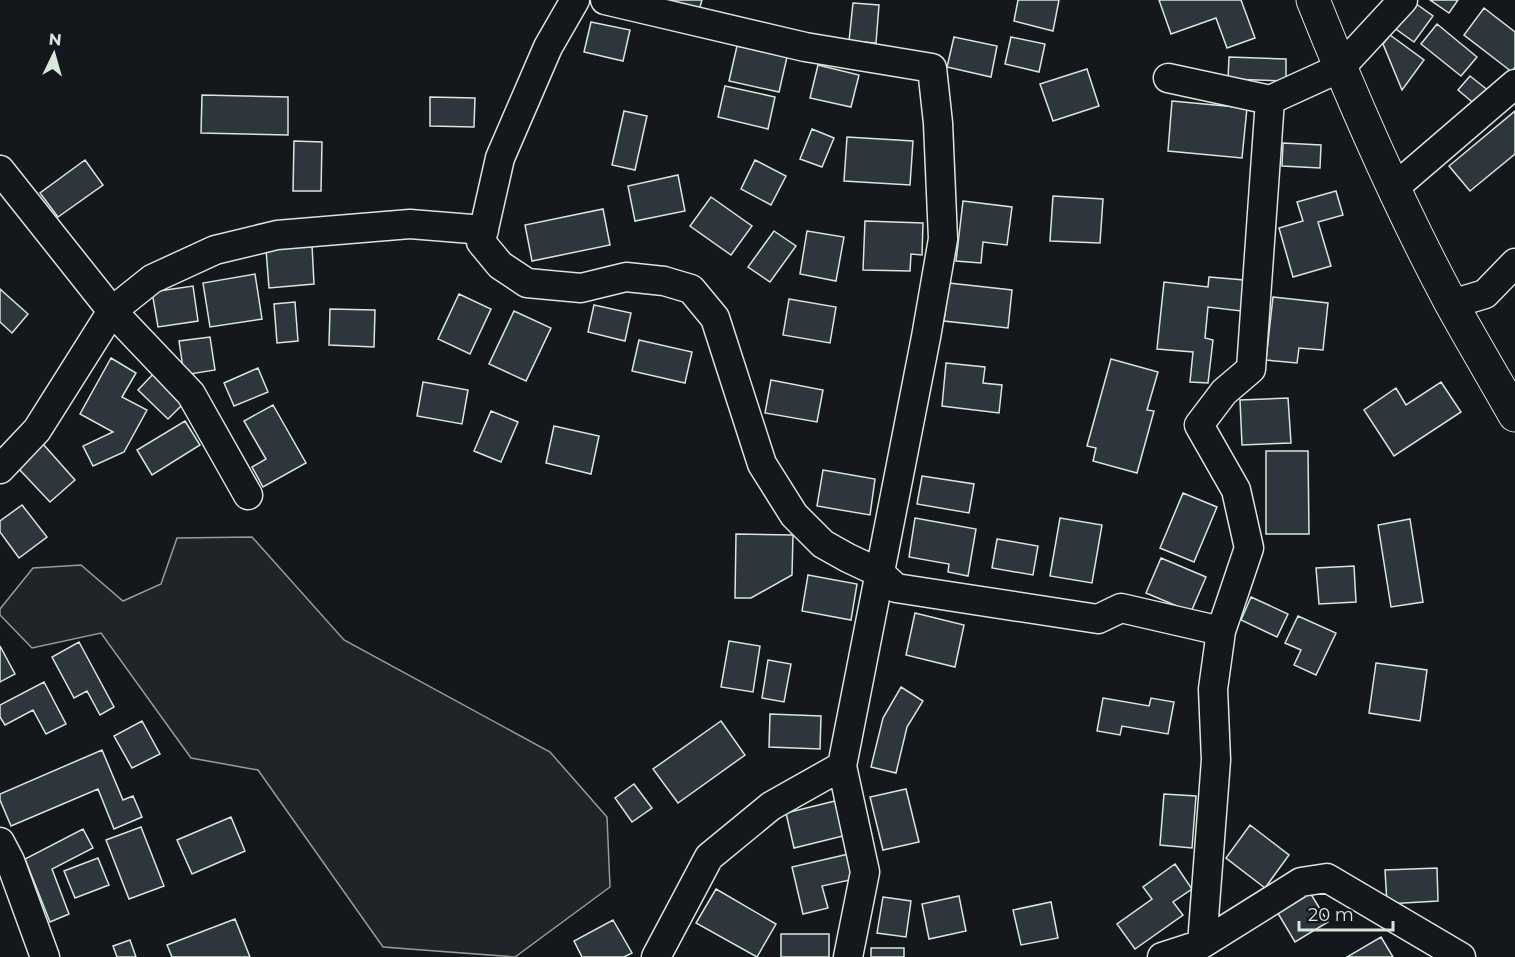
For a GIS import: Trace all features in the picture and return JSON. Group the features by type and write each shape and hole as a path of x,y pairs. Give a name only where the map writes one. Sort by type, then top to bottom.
{"street":[{"path":"575,0 548,47 500,158 482,242 500,265 527,283 581,288 626,277 664,280 691,289 715,318 762,464 794,515 823,544 880,573 896,588 1098,619 1121,608 1221,631"},
{"path":"605,0 806,47 932,68 938,123 943,239 842,766 865,872 848,957"},
{"path":"1313,0 1340,68 1407,216 1452,304 1515,415"},
{"path":"1167,78 1270,100 1340,68 1403,0"},
{"path":"1394,188 1515,84"},
{"path":"1202,944 1216,760 1213,689 1221,631 1249,548 1236,490 1199,425 1224,392 1251,369 1270,100"},
{"path":"0,170 112,311 191,394 248,495"},
{"path":"0,469 37,430 112,311 152,279 215,250 277,235 410,224 484,230"},
{"path":"1452,304 1485,294 1515,262"},
{"path":"656,957 709,858 771,806 842,766"},
{"path":"0,842 10,861 45,957"},
{"path":"1162,957 1202,944 1301,882 1327,878 1461,957"}],"shaded area":[{"path":"252,537 344,640 550,752 607,817 610,887 515,957 383,947 258,770 191,758 101,633 32,648 0,615 0,609 33,568 81,565 123,601 161,584 177,538"}],"building":[{"path":"654,0 702,0 699,10"},
{"path":"1018,0 1059,0 1053,31 1014,21"},
{"path":"1159,0 1241,0 1255,38 1227,48 1216,18 1171,34"},
{"path":"1430,0 1458,0 1449,13"},
{"path":"1412,1 1433,16 1414,42 1393,27"},
{"path":"853,3 879,5 876,43 849,41"},
{"path":"1484,8 1515,32 1515,67 1512,72 1464,35"},
{"path":"591,22 630,30 623,61 584,52"},
{"path":"1437,24 1477,57 1461,76 1421,44"},
{"path":"1390,35 1424,60 1402,90 1383,44"},
{"path":"954,37 997,46 991,77 947,67"},
{"path":"1011,37 1045,44 1039,72 1005,64"},
{"path":"737,46 787,57 779,92 729,81"},
{"path":"1229,57 1286,59 1286,81 1228,79"},
{"path":"818,65 859,75 851,107 810,98"},
{"path":"1087,69 1099,106 1053,121 1040,84"},
{"path":"1470,76 1489,91 1477,106 1458,90"},
{"path":"725,86 775,97 768,129 718,117"},
{"path":"202,95 288,97 288,135 201,133"},
{"path":"430,97 475,98 474,127 430,126"},
{"path":"1172,101 1247,108 1242,158 1168,151"},
{"path":"624,111 647,116 635,170 612,165"},
{"path":"1515,111 1515,154 1470,191 1449,166"},
{"path":"812,129 834,138 822,167 800,159"},
{"path":"847,137 913,141 910,185 844,181"},
{"path":"294,141 322,142 321,191 293,191"},
{"path":"1283,143 1321,145 1320,168 1282,166"},
{"path":"85,160 103,185 58,217 40,193"},
{"path":"755,160 786,176 771,205 741,189"},
{"path":"678,175 685,211 635,221 628,186"},
{"path":"1336,191 1343,215 1318,222 1331,266 1293,277 1279,228 1303,221 1297,202"},
{"path":"1053,196 1103,199 1100,243 1050,241"},
{"path":"711,197 752,226 731,255 690,226"},
{"path":"963,201 1012,207 1007,245 983,242 981,263 956,261"},
{"path":"603,209 610,245 532,261 525,225"},
{"path":"865,221 923,223 922,255 911,254 910,271 863,270"},
{"path":"774,231 796,246 770,282 748,267"},
{"path":"807,231 844,237 836,281 800,274"},
{"path":"312,245 314,284 269,288 266,249"},
{"path":"255,274 262,319 210,327 203,283"},
{"path":"1209,277 1244,280 1241,311 1208,307 1205,338 1213,340 1208,383 1190,382 1193,352 1157,349 1164,282 1208,287"},
{"path":"949,283 1012,290 1008,328 944,321"},
{"path":"193,286 198,321 158,327 152,292"},
{"path":"0,289 28,314 12,333 0,322"},
{"path":"459,294 491,309 470,354 438,339"},
{"path":"1273,297 1328,303 1323,350 1299,348 1297,363 1266,360"},
{"path":"789,299 836,307 830,343 783,335"},
{"path":"295,302 298,341 277,343 274,304"},
{"path":"594,305 631,313 625,341 588,332"},
{"path":"330,309 375,310 374,347 329,345"},
{"path":"514,311 551,328 526,381 489,364"},
{"path":"210,337 215,370 184,375 179,341"},
{"path":"639,340 692,352 685,383 632,371"},
{"path":"111,358 136,373 122,397 147,410 124,452 93,466 83,446 113,432 80,414"},
{"path":"1111,359 1158,372 1147,410 1154,411 1137,473 1093,461 1096,448 1087,446"},
{"path":"946,363 985,367 983,383 1002,385 999,413 942,406"},
{"path":"258,368 268,392 234,406 224,383"},
{"path":"155,372 185,402 168,419 138,390"},
{"path":"771,380 823,390 817,422 765,413"},
{"path":"423,382 468,390 462,424 417,416"},
{"path":"1441,382 1461,412 1394,456 1364,410 1396,388 1406,405"},
{"path":"1288,398 1291,443 1242,445 1240,400"},
{"path":"273,405 306,463 263,487 252,467 266,459 244,421"},
{"path":"491,411 518,422 501,462 474,451"},
{"path":"185,421 200,445 152,475 137,450"},
{"path":"554,426 599,436 591,474 546,463"},
{"path":"43,444 75,480 50,502 18,468"},
{"path":"1266,451 1308,451 1309,534 1266,534"},
{"path":"823,470 875,479 870,515 817,506"},
{"path":"922,476 974,484 969,513 917,504"},
{"path":"1183,493 1217,507 1194,562 1160,548"},
{"path":"22,505 47,537 19,558 0,532 0,521"},
{"path":"915,518 976,529 968,576 948,572 949,564 909,557"},
{"path":"1060,518 1102,525 1092,583 1050,576"},
{"path":"1410,519 1423,602 1391,607 1378,525"},
{"path":"736,534 793,535 792,575 751,598 735,598"},
{"path":"997,539 1038,546 1033,575 992,568"},
{"path":"1161,558 1206,577 1191,612 1146,593"},
{"path":"1354,566 1356,602 1319,604 1316,568"},
{"path":"808,575 857,584 851,620 802,611"},
{"path":"1251,597 1288,614 1277,637 1241,620"},
{"path":"915,613 964,625 955,667 906,655"},
{"path":"1298,616 1336,633 1316,675 1294,665 1301,650 1285,643"},
{"path":"729,641 760,646 753,692 721,687"},
{"path":"79,642 114,707 100,715 87,691 74,698 52,657"},
{"path":"0,646 15,674 0,682"},
{"path":"768,660 791,664 784,702 762,698"},
{"path":"1376,663 1427,670 1420,721 1369,713"},
{"path":"44,682 66,724 46,734 33,710 5,725 0,717 0,705"},
{"path":"901,687 923,701 907,727 896,773 871,767 883,718"},
{"path":"1103,698 1149,706 1151,698 1174,702 1168,734 1122,726 1120,735 1097,731"},
{"path":"770,714 821,716 820,749 769,747"},
{"path":"142,721 160,754 132,768 114,736"},
{"path":"721,721 745,755 678,803 653,769"},
{"path":"102,750 123,800 133,796 142,817 114,829 98,789 11,826 0,800 0,794"},
{"path":"634,784 652,808 632,822 615,798"},
{"path":"906,789 919,842 883,850 870,797"},
{"path":"1164,794 1196,796 1192,848 1160,845"},
{"path":"835,801 843,836 794,848 786,813"},
{"path":"231,817 245,851 192,874 177,840"},
{"path":"1250,825 1289,855 1265,888 1226,858"},
{"path":"141,827 164,886 129,899 106,840"},
{"path":"83,829 93,848 52,869 69,914 50,922 25,859"},
{"path":"853,853 859,878 822,886 828,908 803,914 792,867"},
{"path":"98,858 109,885 75,898 64,871"},
{"path":"1175,864 1192,889 1173,902 1183,915 1135,949 1117,924 1152,899 1143,887"},
{"path":"1437,868 1438,901 1387,904 1385,870"},
{"path":"716,889 776,924 757,957 696,923"},
{"path":"1309,891 1328,922 1295,942 1276,910"},
{"path":"959,896 966,931 929,939 922,904"},
{"path":"883,897 911,901 906,937 877,933"},
{"path":"1051,902 1058,938 1021,945 1013,910"},
{"path":"235,919 250,957 172,957 167,945"},
{"path":"613,920 632,953 624,957 582,957 574,941"},
{"path":"781,934 829,934 829,957 781,957"},
{"path":"1381,937 1393,957 1347,957"},
{"path":"130,940 136,957 117,957 113,946"},
{"path":"871,948 904,948 904,957 871,957"}]}
